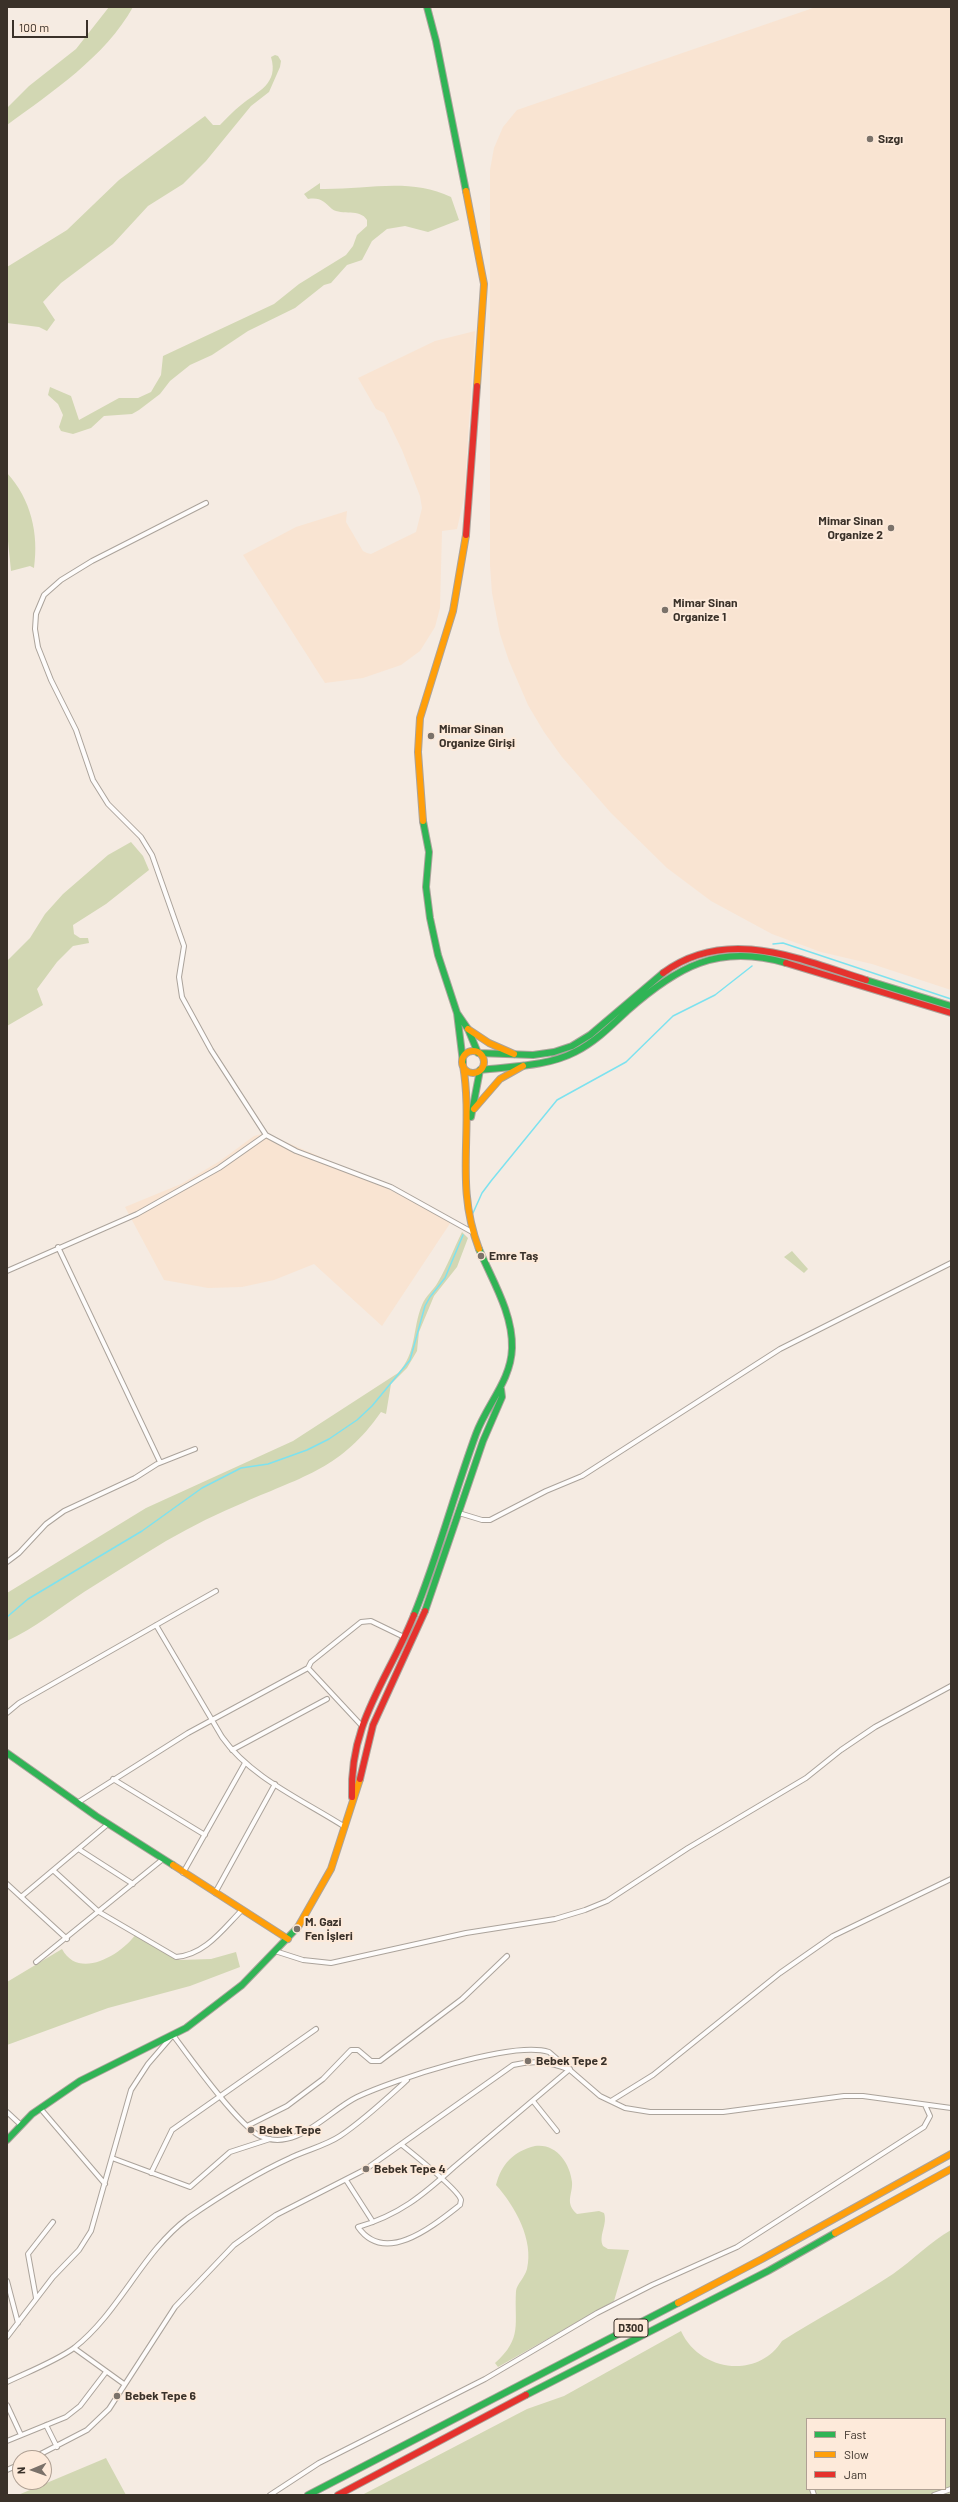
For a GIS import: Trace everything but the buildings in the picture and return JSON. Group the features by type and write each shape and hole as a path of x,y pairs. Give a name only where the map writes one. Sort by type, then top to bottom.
{"main road":[{"path":"352,1799 351,1768 357,1736 404,1636 425,1585 476,1433 486,1411 501,1389 512,1355 510,1331 502,1302 472,1232 466,1209 466,1138 468,1103 456,1012 438,955 430,918 426,887 428,852 423,819 418,752 420,718 452,611 467,526 484,284 436,41 427,7"},
{"path":"463,1063 468,1053 519,1056 544,1055 567,1049 588,1037 657,975 682,960 708,950 757,948 951,1006"},
{"path":"463,1063 470,1072 552,1060 572,1054 607,1030 663,979 684,967 704,959 729,955 753,955 772,959 951,1013"},
{"path":"456,1012 468,1029 478,1053 484,1061 480,1070 466,1138"},
{"path":"468,1029 489,1043 519,1056"},
{"path":"472,1112 484,1094 500,1078 528,1064"},
{"path":"7,2140 40,2108 80,2080 186,2028 242,1985 297,1929 331,1869 345,1828 373,1725 421,1623 483,1442 502,1397 501,1389"},
{"path":"7,1753 108,1824 288,1939"},
{"name":"D300","path":"308,2495 742,2270 951,2154"},
{"name":"D300","path":"338,2495 768,2271 951,2169"}],"street":[{"path":"206,503 92,561 61,580 44,595 36,614 35,628 38,647 51,680 76,730 93,780 108,804 141,837 152,855 184,946 179,977 182,997 211,1050 266,1135 296,1151 391,1187 472,1232"},
{"path":"7,1271 58,1247 137,1214 220,1168 266,1135"},
{"path":"58,1247 160,1462"},
{"path":"459,1513 482,1520 490,1520 546,1491 582,1476 780,1349 951,1263"},
{"path":"7,1562 19,1553 46,1524 64,1511 135,1478 160,1462 195,1449"},
{"path":"7,1713 19,1703 216,1591"},
{"path":"78,1804 113,1779 211,1719 308,1668 311,1662 363,1622 371,1621 404,1636"},
{"path":"156,1625 211,1719 232,1750 245,1763 275,1784 345,1828"},
{"path":"308,1668 362,1726"},
{"path":"275,1951 303,1960 331,1963 466,1933 555,1919 585,1910 607,1901 688,1848 806,1778 841,1750 875,1727 951,1686"},
{"path":"232,1750 327,1698"},
{"path":"183,1872 245,1763"},
{"path":"113,1779 205,1835"},
{"path":"215,1893 275,1784"},
{"path":"21,1897 80,1850 108,1824"},
{"path":"80,1850 133,1884"},
{"path":"36,1962 67,1939 163,1859"},
{"path":"54,1871 99,1912 176,1956 190,1956 205,1947 242,1910"},
{"path":"611,2101 653,2075 729,2016 780,1973 833,1936 951,1879"},
{"path":"7,1884 67,1939"},
{"path":"247,2126 287,2106 323,2079 353,2050 358,2050 371,2061 380,2061 462,1999 507,1956"},
{"path":"151,2173 172,2130 222,2097 316,2029"},
{"path":"7,2337 36,2298 79,2250 91,2231 131,2090 148,2064 173,2035 247,2126 261,2136 271,2139 280,2139 307,2131 358,2097 410,2078 463,2061 522,2048 540,2049 549,2052 600,2096 625,2108 687,2113 723,2112 844,2096 863,2096 951,2108"},
{"path":"50,2450 87,2430 109,2409 175,2307 234,2246 276,2215 346,2180 402,2145 514,2065 528,2061 552,2063 570,2069"},
{"path":"402,2145 441,2179 460,2196 462,2200 460,2205 436,2224 413,2238 379,2244 366,2238 358,2227 397,2213 421,2197 441,2179 570,2069"},
{"path":"7,2382 74,2348 123,2294 173,2231 188,2218 288,2158 341,2135 352,2125 369,2115 410,2078"},
{"path":"532,2101 557,2132"},
{"path":"270,2495 319,2463 485,2379 597,2313 652,2285 737,2247 924,2127 930,2116 924,2105"},
{"path":"40,2108 105,2184"},
{"path":"7,2112 21,2125"},
{"path":"112,2158 190,2187 230,2152 271,2139"},
{"path":"346,2180 373,2222"},
{"path":"36,2298 28,2254 53,2222"},
{"path":"7,2281 18,2323"},
{"path":"74,2348 124,2384"},
{"path":"7,2441 66,2417 80,2406 106,2372"},
{"path":"7,2405 21,2435"},
{"path":"46,2425 57,2447"},
{"path":"934,2495 951,2489"}],"shaded area":[{"path":"816,7 951,7 951,990 872,964 821,952 772,934 711,901 667,868 611,813 562,757 544,732 528,705 509,661 500,634 492,593 490,565 490,170 494,148 503,127 517,110"},
{"path":"475,331 464,498 457,529 442,531 440,608 435,627 420,651 401,665 363,678 325,683 243,555 296,527 347,511 346,522 363,551 367,553 371,554 416,532 422,508 420,496 402,450 384,413 376,409 358,378 435,341"},
{"path":"265,1133 358,1173 451,1222 382,1326 314,1264 274,1280 242,1287 208,1288 164,1280 125,1207 181,1184 220,1161 254,1136"}],"green space":[{"path":"109,7 133,7 108,42 93,58 7,125 7,108 29,86 76,49"},
{"path":"275,55 278,56 281,61 280,67 269,92 251,106 206,161 183,184 148,206 113,244 61,283 43,302 55,320 47,331 39,327 7,323 7,267 67,230 119,180 205,116 213,125 220,125 235,110 260,91 270,80 273,66 271,57"},
{"path":"320,183 320,189 403,186 419,187 435,191 451,197 459,220 428,232 405,226 387,229 372,241 362,260 347,265 331,283 324,285 295,308 248,331 212,355 190,365 170,381 160,394 139,410 132,414 104,416 91,428 73,434 61,431 59,427 63,415 58,404 48,395 50,387 71,396 79,420 119,398 138,398 151,392 161,375 163,356 274,304 299,284 346,255 353,246 357,235 367,226 367,220 360,214 336,211 319,199 308,199 304,194"},
{"path":"7,473 22,494 31,518 35,542 34,568 30,566 11,571 7,531"},
{"path":"131,842 143,856 149,870 106,904 73,925 74,934 80,938 88,938 89,943 73,946 57,962 37,989 43,1005 7,1026 7,961 30,938 45,914 63,894 108,855"},
{"path":"462,1232 468,1238 457,1267 434,1296 419,1332 417,1351 407,1368 391,1384 386,1414 381,1412 352,1446 336,1458 304,1477 205,1520 176,1535 84,1592 37,1624 7,1641 7,1593 146,1508 293,1441 398,1373 404,1365 411,1349 419,1314 425,1298 436,1285"},
{"path":"792,1251 808,1269 804,1273 784,1257"},
{"path":"136,1934 180,1960 211,1959 236,1952 240,1967 190,1986 108,2008 7,2045 7,1982 62,1949 69,1958 79,1963 89,1964 100,1961 121,1949"},
{"path":"535,2146 543,2146 555,2151 565,2161 571,2175 572,2182 570,2202 573,2210 577,2214 599,2211 604,2213 605,2221 602,2238 603,2246 608,2249 629,2250 614,2301 498,2367 495,2363 510,2346 515,2330 516,2291 527,2269 528,2247 516,2213 496,2185 501,2171 515,2155"},
{"path":"951,2230 951,2495 362,2495 527,2409 564,2396 681,2331 689,2345 701,2355 714,2362 729,2366 744,2366 758,2362 771,2353 782,2341 893,2274"},
{"path":"106,2458 126,2495 18,2495 30,2490 52,2490 52,2481"}],"waterway":[{"path":"773,944 783,943 951,999"},
{"path":"473,1213 482,1193 557,1100 626,1062 673,1016 715,995 752,966"},
{"path":"7,1617 28,1599 142,1531 202,1488 241,1468 268,1464 307,1450 329,1439 357,1420 372,1406 410,1360 425,1306 445,1278 463,1235"}],"traffic: fast":[{"path":"427,7 436,41 466,191"},
{"path":"423,821 429,852 426,887 430,918 438,955 457,1013 463,1062"},
{"path":"471,1117 480,1070 516,1067 552,1061 575,1052 596,1039 645,995 681,971 700,963 719,958 740,956 762,958 786,963"},
{"path":"457,1013 468,1029 478,1053 533,1055 554,1052 572,1046 590,1035 663,973"},
{"path":"866,980 951,1006"},
{"path":"414,1615 431,1570 476,1434 503,1382 511,1360 512,1348 509,1322 501,1297 479,1249"},
{"path":"425,1611 483,1441 502,1397 501,1389"},
{"path":"7,1753 96,1816 173,1865"},
{"path":"7,2140 32,2114 80,2081 186,2028 242,1985 298,1927"},
{"path":"526,2395 768,2271 835,2233"},
{"path":"308,2495 678,2303"}],"traffic: slow":[{"path":"466,191 484,284 477,386"},
{"path":"423,821 418,752 420,718 453,611 466,535"},
{"path":"468,1029 489,1043 514,1054"},
{"path":"473,1051 477,1052 483,1058 484,1062 483,1066 477,1072 473,1073 469,1072 463,1066 462,1062 463,1058 469,1052 473,1051"},
{"path":"463,1065 467,1112 466,1180 472,1225 479,1249"},
{"path":"474,1109 500,1079 523,1066"},
{"path":"298,1927 331,1869 360,1779"},
{"path":"173,1865 288,1939"},
{"path":"678,2303 762,2259 951,2154"},
{"path":"835,2233 951,2169"}],"traffic: jam":[{"path":"466,535 477,386"},
{"path":"663,973 687,959 712,951 738,949 763,951 789,956 866,980"},
{"path":"786,963 951,1013"},
{"path":"360,1779 373,1725 425,1611"},
{"path":"352,1797 353,1770 363,1724 414,1615"},
{"path":"338,2495 526,2395"}],"place":[{"name":"Sızgı","path":"870,139"},
{"name":"Mimar Sinan Organize 2","path":"891,528"},
{"name":"Mimar Sinan Organize 1","path":"665,610"},
{"name":"Mimar Sinan Organize Girişi","path":"431,736"},
{"name":"Emre Taş","path":"481,1256"},
{"name":"M. Gazi Fen İşleri","path":"297,1929"},
{"name":"Bebek Tepe 2","path":"528,2061"},
{"name":"Bebek Tepe","path":"251,2130"},
{"name":"Bebek Tepe 4","path":"366,2169"},
{"name":"Bebek Tepe 6","path":"117,2396"}]}
